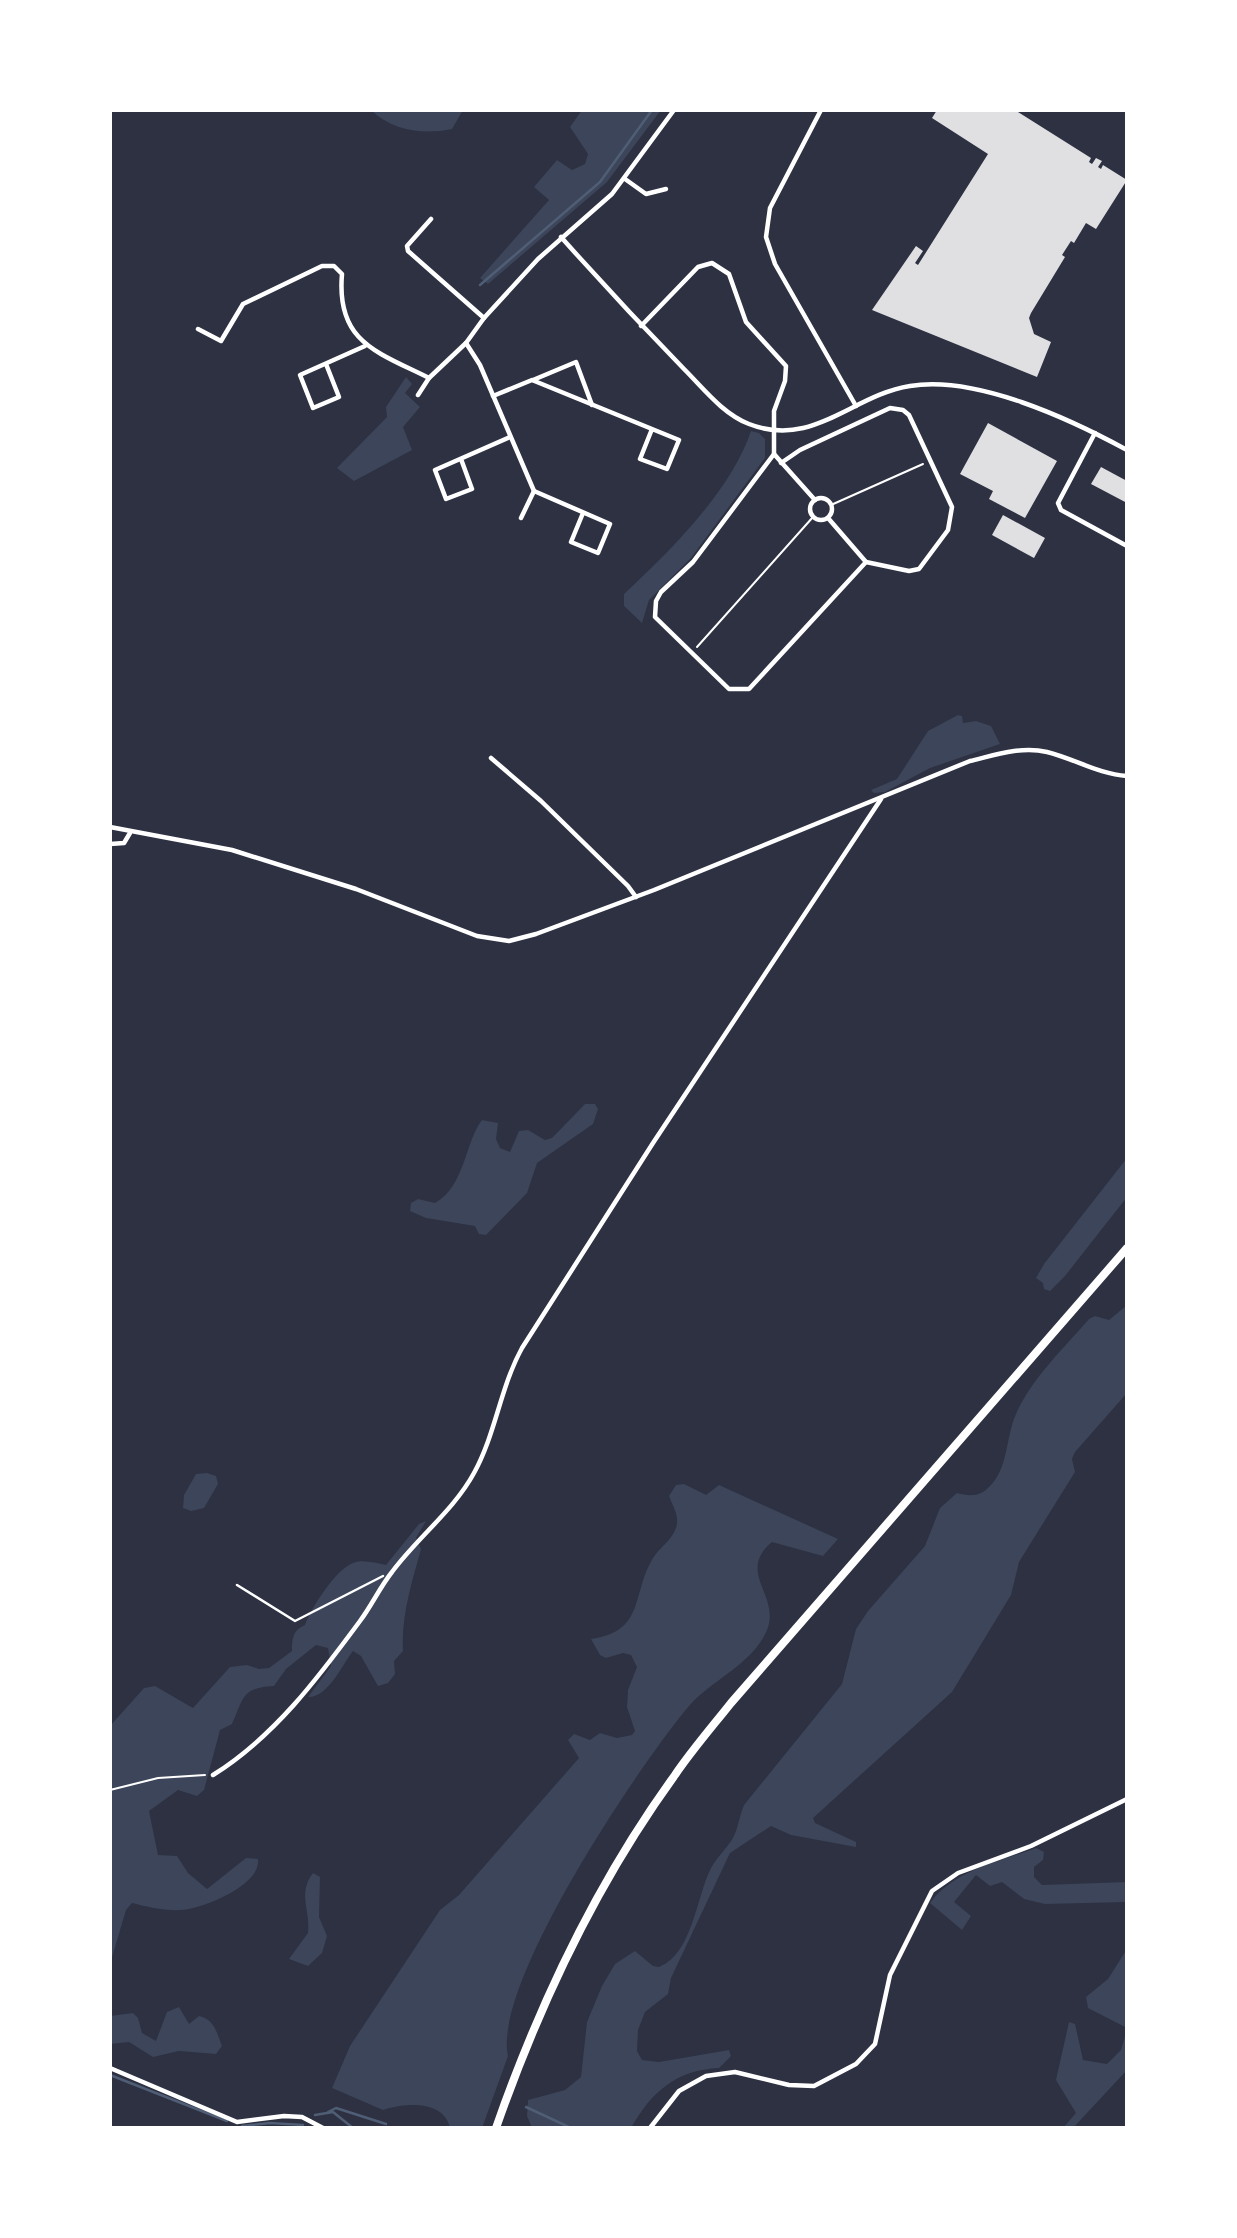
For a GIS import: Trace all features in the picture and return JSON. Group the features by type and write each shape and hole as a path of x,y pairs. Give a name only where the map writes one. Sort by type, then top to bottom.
{"highway":[{"path":"496,2128 514,2075 559,1974 622,1857 674,1775 731,1703 1127,1248"}],"street":[{"path":"418,395 429,378 466,343 484,318 561,237 612,194 674,110"},
{"path":"821,110 769,208 765,237 775,264 856,406"},
{"path":"625,179 646,194 666,190"},
{"path":"431,219 407,246 408,251 484,318"},
{"path":"561,237 641,326 725,411 751,425 772,430 805,429 910,386 958,386 1020,404 1095,433 1127,450"},
{"path":"641,326 698,267 708,263 721,266 734,284 747,322 786,366 772,430 774,454 815,500"},
{"path":"198,329 220,341 243,304 327,265 334,266 341,274 341,305 365,346 429,378"},
{"path":"466,343 493,396 534,491 610,524 598,553 572,542 583,513"},
{"path":"326,364 339,397 313,408 300,375 365,346"},
{"path":"493,396 576,362 592,405"},
{"path":"532,380 679,440 667,469 640,458 652,429"},
{"path":"781,463 800,450 890,408 897,407 909,415 952,508 948,530 923,565 914,571 866,562 828,518"},
{"path":"1095,433 1058,503 1061,510 1127,545"},
{"path":"461,459 472,489 446,499 435,470 510,437"},
{"path":"774,454 693,562 656,601 655,617 729,689 749,689 866,562"},
{"path":"520,518 534,491"},
{"path":"815,500 824,499 831,505 828,518"},
{"path":"815,500 810,508 813,517 819,520 828,518"},
{"path":"110,827 232,850 356,889 494,940 521,939 636,897 881,799 939,772 1009,751 1047,752 1097,771 1127,776"},
{"path":"491,758 541,801 636,897"},
{"path":"213,1775 241,1756 283,1718 361,1619 392,1572 473,1474 485,1450 505,1382 522,1348 660,1132 881,799"},
{"path":"110,844 124,843 130,833"},
{"path":"650,2128 679,2091 706,2076 735,2072 789,2085 814,2086 856,2064 875,2044 890,1975 932,1891 958,1873 1031,1846 1127,1799"},
{"path":"110,2068 236,2125 285,2116 302,2117 323,2128"}],"lane":[{"path":"237,1585 295,1621 383,1576"}],"path":[{"path":"831,505 930,461"},
{"path":"692,653 813,517"},
{"path":"110,1790 158,1778 213,1775"}],"shaded area":[{"path":"371,110 463,110 452,129 430,132 398,127"},
{"path":"582,110 661,110 607,182 488,284 480,278 549,200 534,187 557,160 572,170 585,164 588,154 570,127"},
{"path":"406,377 412,384 405,393 420,407 403,427 412,450 354,481 337,468 387,417 386,407"},
{"path":"751,431 759,433 765,439 765,458 691,558 649,600 642,623 624,606 624,594 679,540 714,498 742,454"},
{"path":"958,715 962,716 963,723 976,721 991,726 1000,744 930,768 885,792 874,793 871,790 897,779 928,731"},
{"path":"585,1104 595,1104 598,1109 593,1124 537,1163 527,1193 486,1235 479,1234 475,1226 426,1218 410,1211 411,1203 418,1199 435,1203 453,1186 482,1120 498,1123 496,1139 500,1148 510,1152 519,1131 528,1130 545,1140 552,1138"},
{"path":"1127,1158 1127,1197 1065,1276 1050,1291 1044,1289 1043,1283 1036,1278 1044,1264"},
{"path":"1127,1305 1127,1393 1075,1452 1072,1459 1075,1472 1019,1562 1011,1595 952,1692 813,1818 815,1823 856,1842 856,1847 791,1835 771,1826 730,1853 671,1978 668,1994 645,2012 638,2030 637,2051 642,2060 659,2062 729,2050 731,2056 719,2068 690,2073 667,2085 648,2103 631,2128 532,2128 527,2116 528,2100 565,2090 581,2077 587,2022 602,1986 615,1964 635,1951 653,1966 659,1967 679,1950 692,1923 711,1868 734,1836 744,1805 842,1684 856,1629 868,1611 925,1546 940,1508 957,1493 976,1495 987,1489 1003,1463 1016,1414 1040,1376 1089,1319 1095,1316 1109,1320"},
{"path":"196,1474 216,1476 218,1484 204,1508 191,1511 183,1508 184,1495"},
{"path":"684,1484 706,1495 719,1485 838,1539 823,1556 772,1542 761,1554 759,1576 769,1611 769,1624 763,1638 738,1666 689,1706 638,1775 574,1876 545,1929 523,1979 509,2023 508,2056 482,2128 450,2128 440,2112 431,2108 411,2105 383,2110 332,2088 350,2046 440,1910 459,1895 579,1758 568,1740 574,1734 590,1740 600,1733 617,1738 632,1735 635,1731 627,1707 628,1690 637,1667 631,1655 623,1653 606,1658 600,1655 591,1639 609,1635 629,1619 646,1571 676,1528 677,1516 669,1496 676,1485"},
{"path":"426,1521 416,1538 421,1549 405,1612 403,1651 394,1661 395,1674 388,1683 378,1686 361,1656 353,1651 328,1687 315,1696 308,1697 331,1666 328,1648 316,1645 286,1669 274,1686 255,1689 245,1696 232,1724 220,1730 204,1790 197,1796 178,1790 149,1811 158,1855 177,1856 188,1873 207,1889 246,1858 258,1859 257,1869 251,1878 229,1894 191,1909 168,1910 132,1903 126,1910 110,1964 110,1726 144,1688 155,1686 193,1708 230,1667 247,1665 259,1669 269,1668 292,1651 296,1632 305,1625 318,1599 339,1573 357,1562 386,1565 419,1524"},
{"path":"1036,1848 1044,1852 1043,1860 1034,1867 1034,1877 1042,1885 1127,1882 1127,1902 1045,1904 1024,1899 1002,1882 990,1886 976,1875 954,1902 971,1916 962,1930 930,1903 951,1882 964,1875"},
{"path":"313,1873 320,1877 319,1917 327,1936 322,1953 308,1966 289,1959 308,1933 305,1895 308,1880"},
{"path":"1127,1949 1127,2028 1088,2008 1086,1997 1108,1979"},
{"path":"179,2007 189,2024 199,2016 212,2023 222,2046 216,2054 179,2051 153,2057 129,2042 110,2044 110,2016 133,2013 138,2018 142,2033 156,2041 167,2012"},
{"path":"1069,2022 1075,2024 1083,2060 1107,2064 1121,2050 1127,2029 1127,2070 1073,2128 1063,2128 1076,2113 1056,2080"}],"building":[{"path":"937,110 1015,110 1091,158 1089,162 1092,164 1096,158 1102,161 1098,167 1101,169 1103,165 1127,180 1096,229 1086,223 1074,243 1071,241 1062,255 1065,257 1031,313 1029,318 1034,334 1051,342 1037,377 872,310 916,246 923,251 915,263 918,265 988,154 932,118"},
{"path":"988,423 1057,461 1025,518 989,499 993,491 960,474"},
{"path":"1101,467 1127,481 1127,503 1091,484"},
{"path":"1003,515 1045,538 1034,558 992,535"}],"waterway":[{"path":"480,285 600,182 652,110"},
{"path":"110,2075 227,2121"},
{"path":"526,2107 571,2128"},
{"path":"328,2112 336,2108 386,2124"},
{"path":"315,2115 333,2112 353,2128"},
{"path":"242,2126 270,2123 303,2125"}]}
